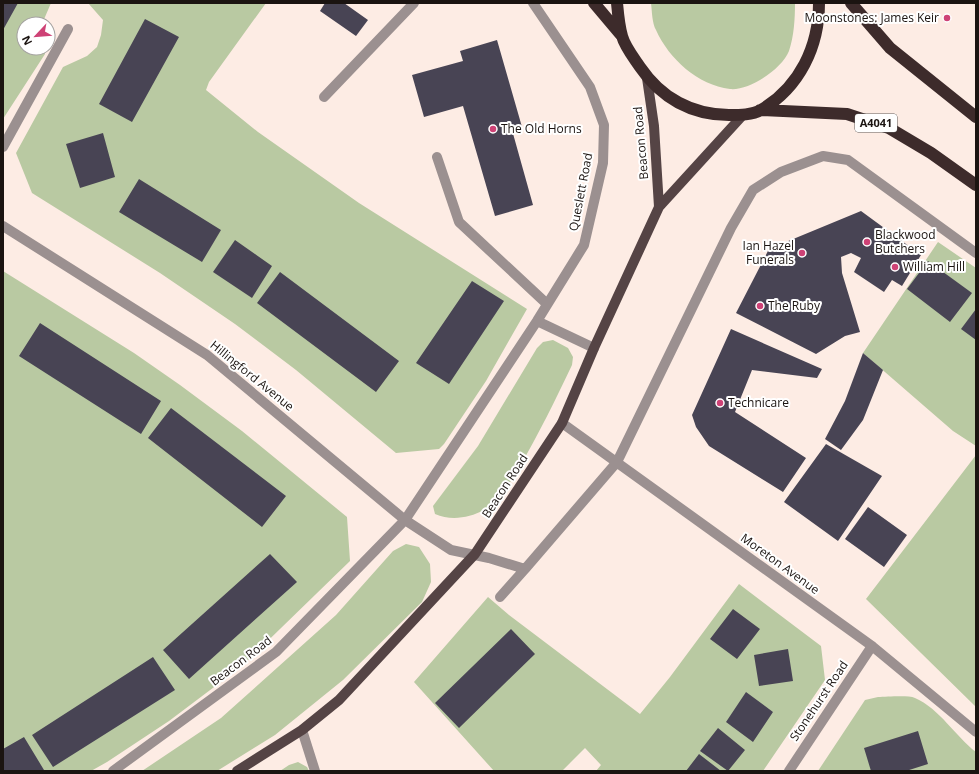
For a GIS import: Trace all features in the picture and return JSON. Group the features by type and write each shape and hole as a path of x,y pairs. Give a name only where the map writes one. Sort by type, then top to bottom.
{"highway":[{"path":"594,3 622,36 647,78 669,98 690,109 713,115 743,116 760,110 777,98 792,84 805,63 814,43 819,24 819,3"},
{"path":"617,3 622,36"},
{"path":"851,3 890,48 976,117"},
{"name":"A4041","path":"760,110 847,114 889,128 931,153 976,185"}],"main road":[{"name":"Beacon Road","path":"647,78 654,126 659,207"},
{"name":"Beacon Road","path":"237,771 302,730 339,700 475,554 562,423 594,348 659,207 743,116"}],"street":[{"path":"324,97 414,3"},
{"name":"Queslett Road","path":"533,3 590,87 604,125 603,163 584,245 537,321"},
{"path":"3,147 68,29"},
{"path":"437,156 459,222 547,304"},
{"path":"500,597 617,462 731,228 753,190 781,172 823,156 848,160 976,253"},
{"name":"Hillingford Avenue","path":"3,226 207,355 405,520 451,550 475,554 525,569"},
{"path":"537,321 594,348"},
{"name":"Beacon Road","path":"112,771 276,652 405,520 537,321"},
{"name":"Moreton Avenue","path":"562,423 872,646 976,732"},
{"name":"Stonehurst Road","path":"789,771 872,646"},
{"path":"302,730 315,771"}],"green space":[{"path":"3,3 51,3 45,16 16,16 16,56 44,56 3,119"},
{"path":"88,3 266,3 209,82 206,90 258,132 359,203 527,309 486,381 444,444 439,449 396,453 296,370 235,324 160,273 32,193 16,153 63,67 87,56 97,47 101,35 103,20"},
{"path":"651,3 795,3 794,27 789,51 780,65 764,78 755,83 738,89 718,87 686,69 669,51 655,27"},
{"path":"938,242 976,268 976,446 953,431 863,353"},
{"path":"3,271 134,353 180,385 242,431 347,517 350,561 242,666 169,721 91,771 3,771"},
{"path":"553,340 568,348 573,357 572,365 540,430 508,485 495,502 478,513 460,518 435,514 433,506 478,446 537,348 543,342"},
{"path":"976,455 976,707 866,599"},
{"path":"406,544 419,547 430,564 431,582 422,602 343,680 275,735 217,771 142,771 221,718 336,615 393,551"},
{"path":"739,584 821,646 825,680 763,771 596,771 601,765 585,748 562,771 494,771 414,682 488,597 509,615 640,714 670,677"},
{"path":"878,697 912,697 932,709 968,746 976,752 976,771 818,771 865,700"},
{"path":"298,762 307,767 309,771 280,771 289,765"}],"building":[{"path":"3,3 18,3 3,30"},
{"path":"325,3 344,3 368,20 356,36 320,11"},
{"path":"145,19 179,37 132,122 99,104"},
{"name":"The Old Horns","path":"497,40 522,127 512,130 533,205 495,216 463,106 424,117 412,75 463,61 460,51"},
{"path":"103,133 115,177 80,188 66,144"},
{"path":"139,179 221,230 202,262 119,212"},
{"path":"861,211 921,255 902,286 892,280 884,292 854,272 861,258 851,253 841,257 842,273 860,332 845,336 816,354 736,313 769,249"},
{"path":"235,240 272,266 252,298 213,272"},
{"path":"928,261 972,293 950,322 907,289"},
{"path":"280,272 399,361 376,392 257,303"},
{"path":"472,281 504,301 449,384 416,363"},
{"path":"976,309 976,340 961,329"},
{"path":"40,323 161,401 141,434 19,356"},
{"path":"731,329 822,369 817,378 752,370 735,412 806,458 783,492 709,446 696,427 692,415"},
{"path":"863,353 883,370 863,420 841,450 825,439 845,401"},
{"path":"171,408 286,496 262,527 148,438"},
{"path":"826,444 882,476 838,541 784,502"},
{"path":"868,507 907,535 884,567 845,539"},
{"path":"270,554 297,582 189,679 163,650"},
{"path":"733,609 760,629 737,659 710,639"},
{"path":"511,629 535,654 459,728 435,703"},
{"path":"788,649 793,681 759,686 754,655"},
{"path":"153,657 175,690 53,767 32,735"},
{"path":"746,692 773,712 753,742 726,722"},
{"path":"718,728 745,750 728,771 700,751"},
{"path":"918,731 928,764 906,771 871,771 864,748"},
{"path":"24,737 44,770 3,771 3,749"},
{"path":"699,754 721,771 686,771"}],"place":[{"name":"Moonstones: James Keir","path":"947,18"},
{"name":"The Old Horns","path":"493,129"},
{"name":"Blackwood Butchers","path":"867,242"},
{"name":"Ian Hazel Funerals","path":"802,253"},
{"name":"William Hill","path":"895,267"},
{"name":"The Ruby","path":"760,306"},
{"name":"Technicare","path":"720,403"}]}
